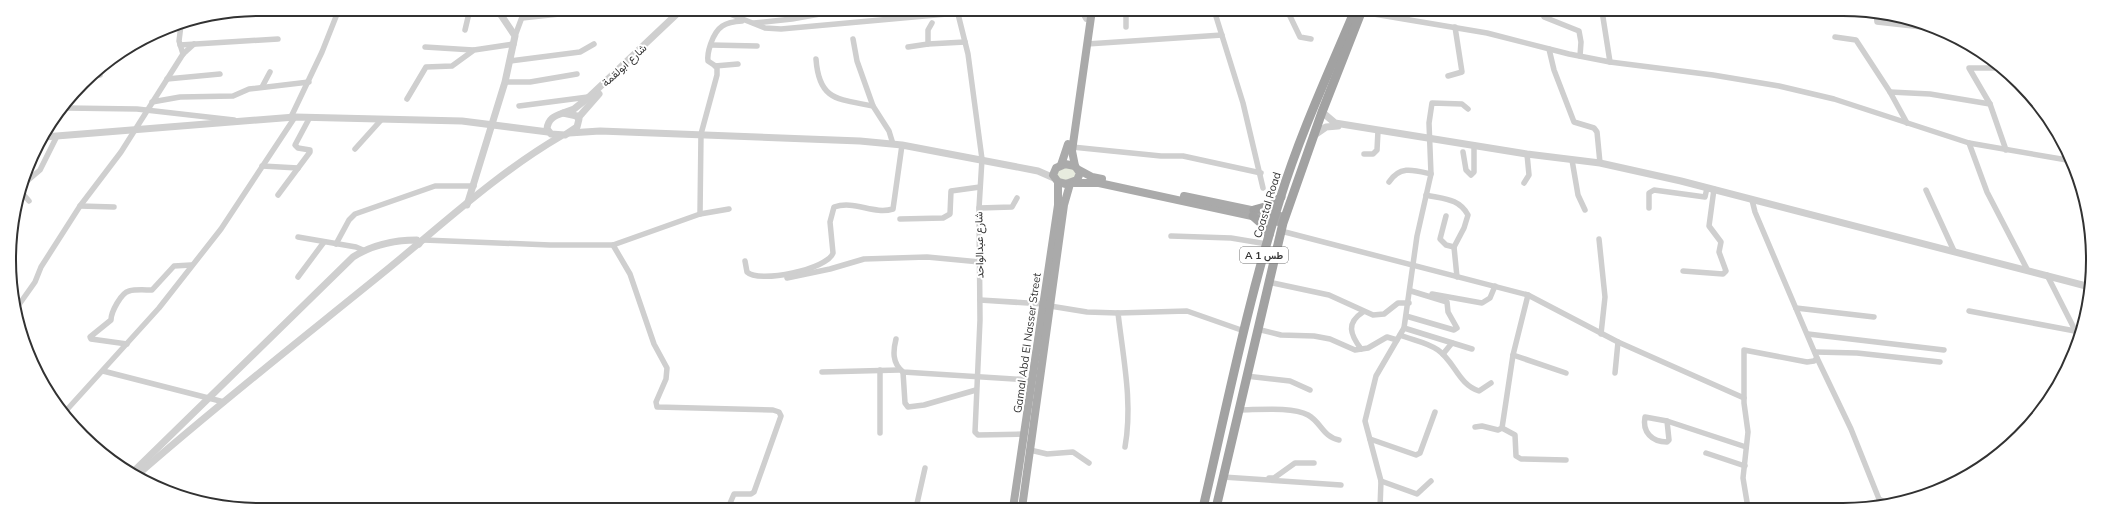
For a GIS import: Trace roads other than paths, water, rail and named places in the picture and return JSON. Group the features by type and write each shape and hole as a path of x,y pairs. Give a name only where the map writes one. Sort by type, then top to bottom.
{"highway":[{"name":"Coastal Road","path":"1217,503 1268,282 1279,221 1281,198 1356,16"},
{"name":"Coastal Road","path":"1204,503 1244,331 1268,240 1279,221 1313,136 1342,52"},
{"path":"1268,240 1266,228 1254,213 1272,205 1281,198"}],"main road":[{"path":"1086,16 1066,154 1058,166 1077,168 1100,179 1254,213 1279,221"},
{"path":"1077,168 1072,159 1072,147 1091,16"},
{"name":"Gamal Abd El Nasser Street","path":"1023,503 1058,205 1056,180 1053,171 1058,166"},
{"name":"Gamal Abd El Nasser Street","path":"1014,503 1032,380 1047,305 1064,205 1072,183 1080,177 1077,168"},
{"path":"1056,180 1072,183 1099,183 1254,213"}],"street":[{"path":"67,409 159,308 191,265 221,229 293,117 336,16"},
{"path":"465,30 468,16"},
{"path":"502,16 515,36"},
{"path":"468,202 505,82 515,36 522,18 541,16"},
{"name":"شارع ابولقمة","path":"563,113 574,109 589,97 675,16"},
{"name":"شارع ابولقمة","path":"578,118 587,106 681,16"},
{"path":"733,16 765,28 781,29 928,16 932,23"},
{"path":"750,23 809,16"},
{"path":"928,44 928,30 932,23 940,16"},
{"name":"شارع عبدالواحد","path":"959,16 965,42 982,160 979,208 980,300 976,390 976,434 1024,434"},
{"path":"1126,16 1126,27"},
{"path":"1216,16 1243,103 1261,173 1263,188"},
{"path":"1290,16 1300,37 1311,39"},
{"path":"1386,16 1455,27 1610,62 1712,75 1779,86 1834,99 1969,143 2064,160"},
{"path":"1544,16 1579,31 1581,42 1580,56"},
{"path":"1603,16 1610,62"},
{"path":"1877,18 1877,22 1914,27"},
{"path":"738,64 715,66 708,61 707,56 720,24 726,21 744,21"},
{"path":"1448,76 1462,72 1455,27"},
{"path":"181,29 180,45 183,54"},
{"path":"1087,44 1222,35"},
{"path":"1835,37 1852,38 1856,40 1890,92 1907,123"},
{"path":"180,45 278,38"},
{"path":"853,39 853,50 865,89 873,106 889,131 893,144"},
{"path":"908,47 928,44 965,42"},
{"path":"20,303 35,282 41,267 80,206 122,152 134,129 183,54 194,44"},
{"path":"425,47 474,50 514,44"},
{"path":"510,60 580,52 594,44"},
{"path":"711,45 757,46"},
{"path":"1549,49 1554,70 1574,122 1579,125 1594,128 1597,132 1600,163"},
{"path":"407,99 426,67 452,66 474,50"},
{"path":"816,59 816,75 820,86 830,95 841,100 873,106"},
{"path":"700,214 701,134 716,84 717,75 715,66"},
{"path":"1993,68 1969,68 1990,104 2006,150"},
{"path":"262,87 270,72"},
{"path":"167,79 220,74"},
{"path":"505,82 530,82 577,74"},
{"path":"152,102 180,97 234,96 248,89 309,82"},
{"path":"1890,92 1930,94 1990,104"},
{"path":"519,106 589,97"},
{"path":"1380,503 1381,481 1365,421 1370,394 1376,376 1404,328 1412,290 1413,265 1431,174 1429,138 1432,103 1462,104 1468,109"},
{"path":"68,108 122,108 244,121"},
{"path":"1322,112 1333,122 1378,131 1527,154 1600,163 1711,189 2027,269 2084,285"},
{"path":"524,128 535,126 563,113 572,114 585,126 600,131"},
{"path":"50,137 293,117 462,121 491,126 524,128 561,136"},
{"path":"278,195 310,151 296,147 296,143 310,117"},
{"path":"569,134 577,127 578,118"},
{"path":"355,149 382,119"},
{"path":"535,151 548,132 547,126 550,120"},
{"path":"1313,136 1329,126 1364,128"},
{"path":"137,469 162,447 224,402 468,202 535,151 561,136 600,131 803,137 893,144 1038,171 1056,180"},
{"path":"1364,154 1373,154 1377,150 1378,131"},
{"path":"30,179 40,170 57,136"},
{"path":"1969,143 1974,164 1988,198 2027,269"},
{"path":"745,261 746,269 750,274 757,276 795,272 822,265 830,260 833,256 834,249 829,226 830,214 834,207 844,203 882,211 893,209 902,145"},
{"path":"1463,152 1466,170 1471,175 1474,172 1474,145"},
{"path":"1072,147 1160,156 1183,156 1261,173"},
{"path":"1524,183 1529,175 1527,154"},
{"path":"1572,160 1578,195 1585,210"},
{"path":"262,166 298,168"},
{"path":"1038,171 1058,166"},
{"path":"1389,182 1393,174 1405,169 1431,174"},
{"path":"336,244 355,214 435,186 474,186"},
{"path":"900,219 943,218 950,214 951,192 958,189 980,187"},
{"path":"1649,208 1649,193 1654,190 1705,197 1711,189"},
{"path":"1683,271 1710,274 1723,274 1726,272 1720,252 1722,242 1709,226 1711,189"},
{"path":"1926,190 1954,251"},
{"path":"24,195 28,200"},
{"path":"1426,195 1456,202 1463,206 1468,215 1464,228 1454,247 1457,277"},
{"path":"979,208 1012,206 1015,204 1016,198"},
{"path":"1752,200 1755,212 1816,355 1851,429 1880,500"},
{"path":"80,206 114,207"},
{"path":"140,471 208,398 342,266 363,250 380,244 420,241 550,245 613,245 700,214 729,209"},
{"path":"1446,216 1440,239 1442,244 1448,247 1454,247"},
{"path":"1279,221 1413,265 1528,295 1601,334 1744,398"},
{"path":"1171,236 1268,240"},
{"path":"298,237 356,246 363,250"},
{"path":"1600,239 1605,297 1601,334"},
{"path":"298,277 324,242"},
{"path":"613,245 630,274 654,344 667,368 666,379 656,402 657,407 774,410 779,412 782,416 754,492 751,494 734,494 730,503"},
{"path":"787,278 830,269 852,261 864,259 927,257 980,262"},
{"path":"127,344 100,341 91,339 90,337 111,320 111,313 126,292 131,290 152,290 174,266 191,265"},
{"path":"2047,275 2075,331"},
{"path":"1268,282 1319,293 1347,302 1363,312 1376,316 1386,314 1398,303 1409,303"},
{"path":"1427,292 1478,303 1485,303 1489,300 1495,286"},
{"path":"1406,316 1454,330 1457,328 1448,312 1447,302 1412,290"},
{"path":"1502,428 1512,355 1528,295"},
{"path":"980,300 1047,305 1087,312 1118,313 1187,311 1244,331"},
{"path":"1796,308 1874,317"},
{"path":"1969,311 2075,333"},
{"path":"1361,349 1352,337 1351,327 1354,318 1363,312"},
{"path":"1118,313 1128,403 1129,425 1125,447"},
{"path":"1404,328 1472,349"},
{"path":"1257,329 1281,335 1314,336 1330,339 1349,349 1368,348 1387,337 1398,338 1437,349 1443,354 1466,386 1471,390 1478,391 1491,383"},
{"path":"1808,334 1944,350"},
{"path":"896,339 894,358 901,371 905,403 908,407 924,405 930,402 976,390"},
{"path":"1615,373 1618,342"},
{"path":"1443,354 1452,343"},
{"path":"1747,503 1743,478 1748,432 1744,398 1744,350 1807,362 1814,362 1816,355"},
{"path":"1816,355 1857,353 1940,362"},
{"path":"1512,355 1566,373"},
{"path":"822,372 880,370 977,375 1032,380"},
{"path":"880,370 880,433"},
{"path":"103,371 224,402"},
{"path":"1246,376 1290,381 1310,390"},
{"path":"1239,410 1303,412 1314,420 1326,436 1332,440 1339,440"},
{"path":"1370,439 1416,455 1420,453 1435,412"},
{"path":"1667,421 1669,440 1667,442 1656,441 1647,435 1642,423 1645,417 1667,421 1746,447"},
{"path":"1475,427 1482,426 1498,430 1502,428 1515,435 1516,456 1521,458 1566,460"},
{"path":"1030,450 1044,454 1073,452 1088,463"},
{"path":"1706,453 1745,466"},
{"path":"1223,477 1274,478 1295,463 1314,463"},
{"path":"917,503 925,468"},
{"path":"1236,477 1341,485"},
{"path":"1381,481 1410,493 1417,494 1431,481"}]}
